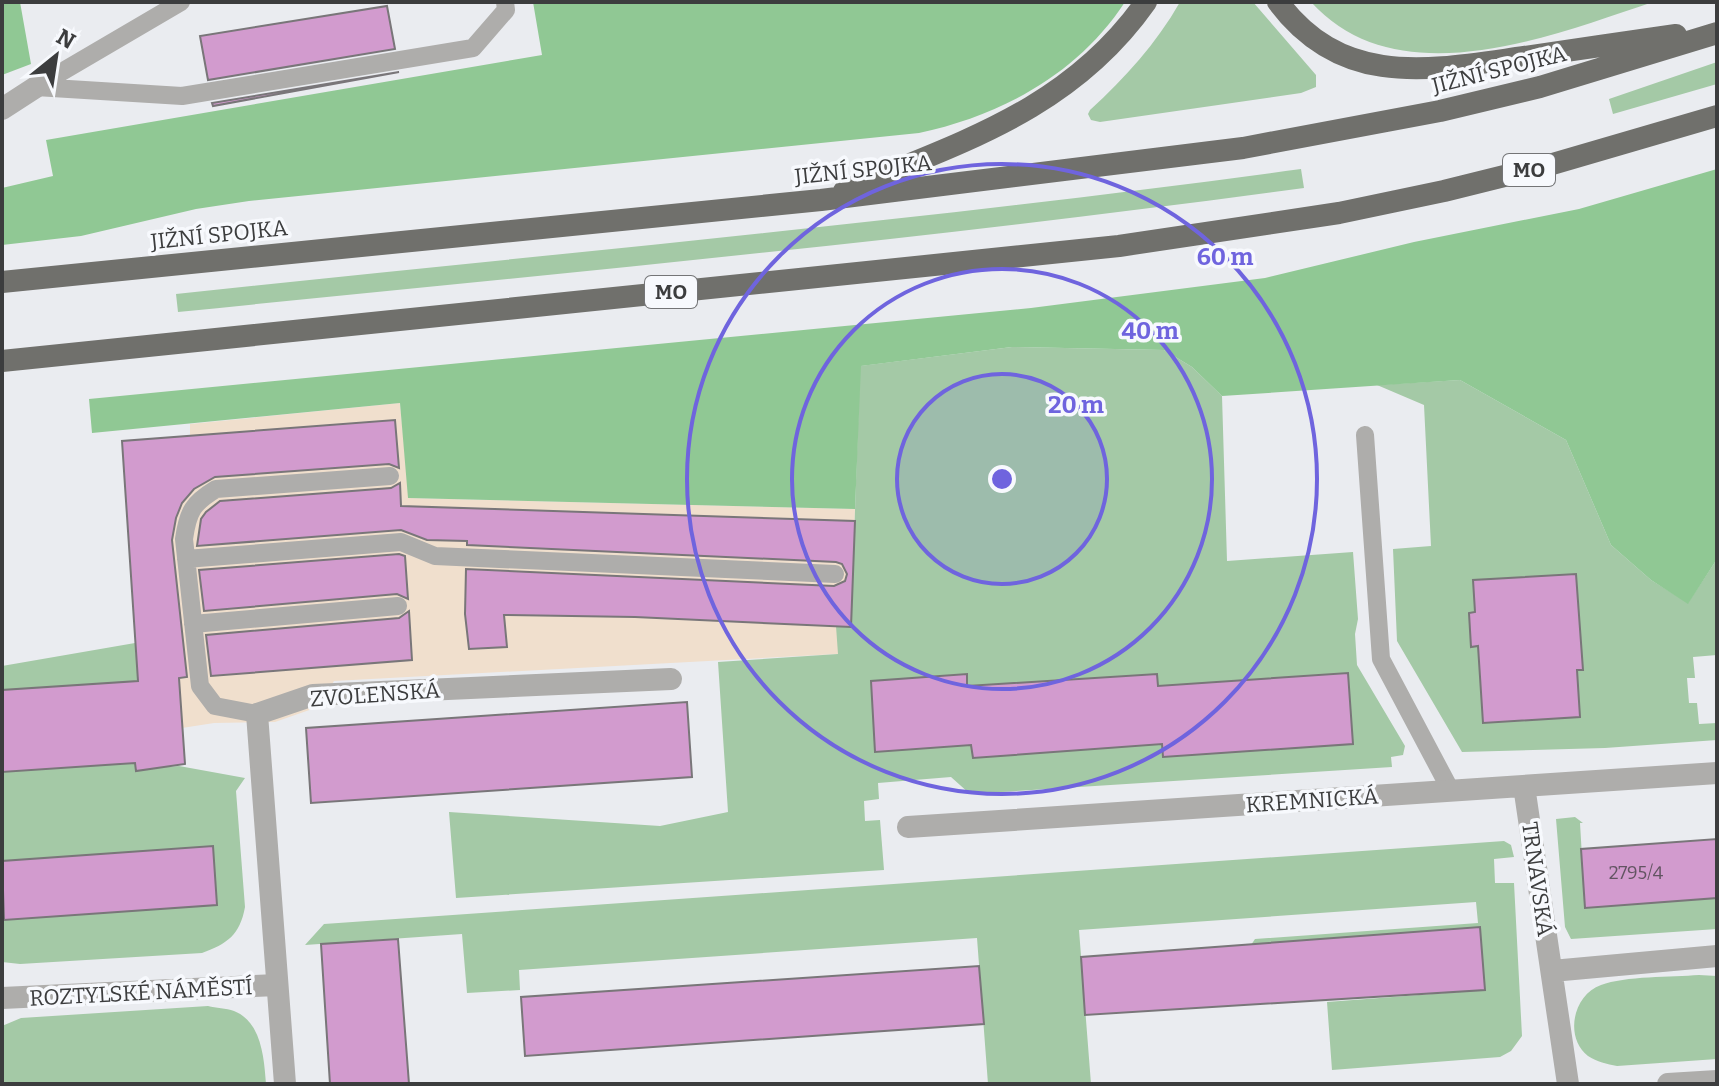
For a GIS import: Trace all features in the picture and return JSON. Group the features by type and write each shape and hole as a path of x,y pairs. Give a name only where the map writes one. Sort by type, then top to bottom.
{"highway":[{"path":"821,200 988,130 1053,96 1095,62 1133,21 1146,2"},
{"path":"1278,2 1294,23 1339,55 1387,68 1416,70 1443,69 1717,31"},
{"name":"JIŽNÍ SPOJKA","path":"2,282 821,200 1243,148 1440,111 1540,87 1717,31"},
{"name":"MO","path":"2,361 1148,242 1339,213 1444,191 1563,162 1717,116"}],"street":[{"path":"2,109 36,87"},
{"name":"ZVOLENSKÁ","path":"257,714 313,695 671,679"},
{"path":"257,714 277,985"},
{"name":"KREMNICKÁ","path":"908,827 1717,773"},
{"name":"TRNAVSKÁ","path":"1524,786 1568,1084"},
{"path":"1552,971 1717,956"},
{"name":"ROZTYLSKÉ NÁMĚSTÍ","path":"2,998 277,985 285,1084"},
{"path":"1668,1084 1717,1081"}],"lane":[{"path":"36,87 181,2"},
{"path":"36,87 182,96 473,48 506,10 505,2"},
{"path":"1365,435 1381,659 1451,791"},
{"path":"257,714 215,706 200,686 184,539 186,521 197,501 216,489 390,476"},
{"path":"186,559 401,542 435,556 835,574"},
{"path":"193,624 398,606"}],"shaded area":[{"path":"400,403 409,498 855,509 851,627 838,654 334,681 318,707 275,722 214,723 182,728 166,511 190,437 190,424"}],"green space":[{"path":"2,2 20,2 31,64 2,75"},
{"path":"533,2 1125,2 1085,50 1036,88 980,115 919,133 249,201 196,209 81,236 2,245 2,188 53,176 46,140 542,55"},
{"path":"1180,2 1253,2 1316,75 1316,87 1301,93 1100,122 1091,120 1090,110 1139,60"},
{"path":"1311,2 1653,2 1523,42 1476,51 1431,53 1387,47 1346,31"},
{"path":"1717,62 1717,84 1613,114 1609,99"},
{"path":"1301,169 1304,188 1023,224 178,312 176,294 880,220"},
{"path":"1717,169 1717,559 1688,604 1651,580 1611,545 1566,440 1460,380 1222,396 1192,367 1164,350 1012,347 861,366 855,509 408,498 400,403 92,433 89,399 1031,308 1265,278 1414,242 1579,209"},
{"path":"1012,347 1164,350 1192,367 1222,396 1227,561 1353,552 1358,619 1355,634 1357,665 1405,746 1403,755 1391,757 1392,767 970,794 951,777 878,783 879,799 864,801 865,821 880,820 884,870 456,898 449,812 660,826 728,812 718,662 838,654 836,626 851,626 860,366","holes":["1348,673 1353,743 1162,744 973,758 971,745 875,752 871,681 966,674 967,686 1157,674 1158,686"]},
{"path":"1460,380 1566,440 1611,545 1651,580 1688,603 1717,559 1717,655 1693,657 1695,678 1687,678 1689,703 1697,703 1699,724 1717,723 1717,740 1605,748 1462,752 1397,641 1393,549 1431,546 1424,405 1377,385","holes":["1475,612 1582,670 1577,670 1580,717 1483,723 1478,646 1472,647 1469,613"]},
{"path":"135,643 138,681 2,690 2,666"},
{"path":"135,763 141,769 179,766 245,778 236,791 245,907 236,931 219,946 202,953 20,964 2,962 2,888 5,920 217,905 212,846 2,861 2,772"},
{"path":"1575,817 1583,823 1580,823 1585,908 1717,898 1717,929 1571,939 1565,927 1556,819"},
{"path":"1504,841 1511,845 1514,857 1494,859 1495,883 1514,883 1522,1036 1511,1051 1500,1057 1332,1070 1327,1002 1485,990 1480,927 1251,945 1255,939 1478,923 1476,902 1079,930 1091,1084 988,1084 977,938 519,970 520,990 467,993 462,934 305,945 324,924"},
{"path":"1717,976 1717,1059 1617,1066 1595,1060 1581,1048 1574,1028 1575,1017 1578,1007 1591,990 1623,980"},
{"path":"208,1006 234,1011 251,1024 260,1042 266,1084 2,1084 2,1026 21,1018"}],"building":[{"path":"387,6 395,49 208,80 200,36"},
{"path":"399,72 213,106 212,103"},
{"path":"395,420 399,468 389,464 215,477 194,489 182,503 172,540 187,677 179,678 185,764 136,771 135,763 2,772 2,690 138,681 122,441"},
{"path":"400,483 401,506 855,521 851,627 635,617 504,615 507,647 469,649 465,614 466,569 834,586 845,581 847,574 842,564 836,562 467,545 467,541 427,540 401,530 197,546 201,519 220,501 391,488"},
{"path":"399,554 405,556 408,599 397,594 204,611 199,570"},
{"path":"1576,574 1583,670 1577,670 1580,717 1483,723 1478,646 1471,647 1469,613 1475,612 1473,580"},
{"path":"409,611 412,660 211,676 206,635 399,618"},
{"path":"1348,673 1353,744 1163,757 1162,744 973,758 971,745 875,752 871,681 967,674 967,686 1157,674 1158,686"},
{"path":"687,702 692,777 311,803 306,728"},
{"path":"1717,839 1717,898 1585,908 1581,849"},
{"path":"213,846 217,905 4,920 2,861"},
{"path":"1480,927 1485,990 1085,1015 1081,957"},
{"path":"398,939 409,1084 330,1084 321,944"},
{"path":"979,966 984,1024 525,1056 521,997"}]}
